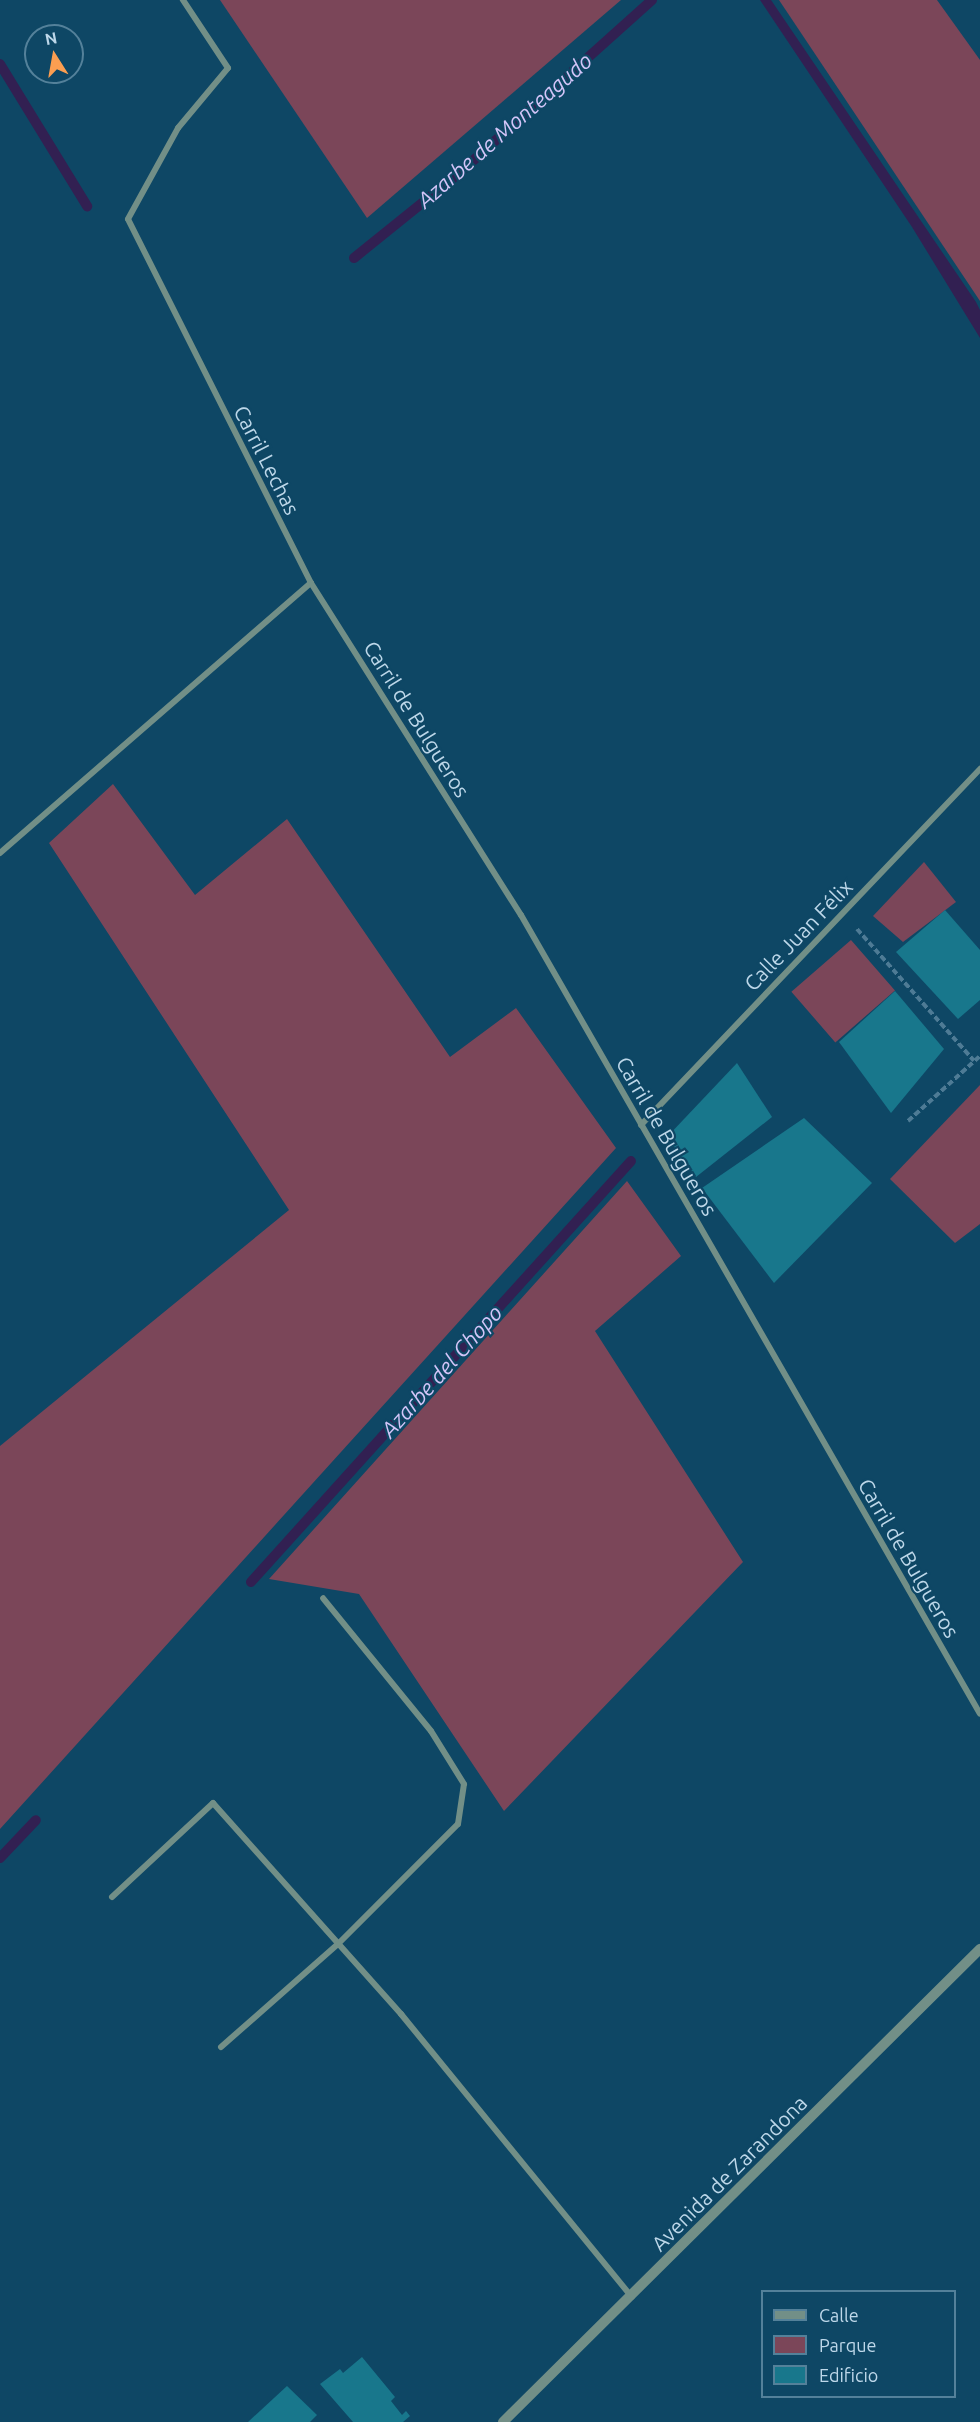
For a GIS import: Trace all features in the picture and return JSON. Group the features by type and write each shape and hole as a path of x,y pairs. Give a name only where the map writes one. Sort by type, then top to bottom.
{"street":[{"name":"Carril Lechas","path":"183,0 228,68 178,128 128,219 311,583"},
{"path":"0,853 311,583"},
{"name":"Carril de Bulgueros","path":"311,583 521,915 980,1714"},
{"name":"Calle Juan Félix","path":"641,1125 980,769"},
{"path":"221,2048 339,1943 458,1824 465,1784 431,1731 322,1598"},
{"path":"112,1897 213,1803 401,2014 633,2297"},
{"name":"Avenida de Zarandona","path":"503,2422 633,2297 980,1949"}],"path":[{"path":"842,913 974,1061"},
{"path":"908,1121 980,1056"}],"green space":[{"path":"220,0 621,0 367,218"},
{"path":"779,0 937,0 980,60 980,301"},
{"path":"113,784 195,895 287,819 450,1057 516,1008 616,1148 0,1829 0,1446 289,1210 49,843"},
{"path":"924,862 956,902 903,942 873,916"},
{"path":"851,940 895,991 835,1042 791,992"},
{"path":"980,1085 980,1224 955,1243 890,1179"},
{"path":"627,1181 681,1256 595,1331 743,1562 504,1811 359,1594 269,1579"}],"shaded area":[{"path":"760,0 771,0 976,302 980,310 980,338 912,227"}],"building":[{"path":"945,910 980,950 980,1000 958,1019 896,952"},
{"path":"895,991 944,1049 891,1113 839,1042"},
{"path":"737,1063 772,1117 696,1177 667,1137"},
{"path":"804,1118 872,1183 774,1283 702,1188"},
{"path":"362,2357 395,2397 391,2401 402,2415 406,2411 410,2416 403,2422 353,2422 320,2384 340,2369 343,2373"},
{"path":"287,2386 317,2415 310,2422 248,2422"}],"waterway":[{"name":"Azarbe de Monteagudo","path":"354,258 457,175 652,0"},
{"name":"Azarbe de Monteagudo","path":"0,64 87,206"},
{"name":"Azarbe del Chopo","path":"251,1582 631,1161"},
{"name":"Azarbe del Chopo","path":"0,1858 36,1820"}]}
